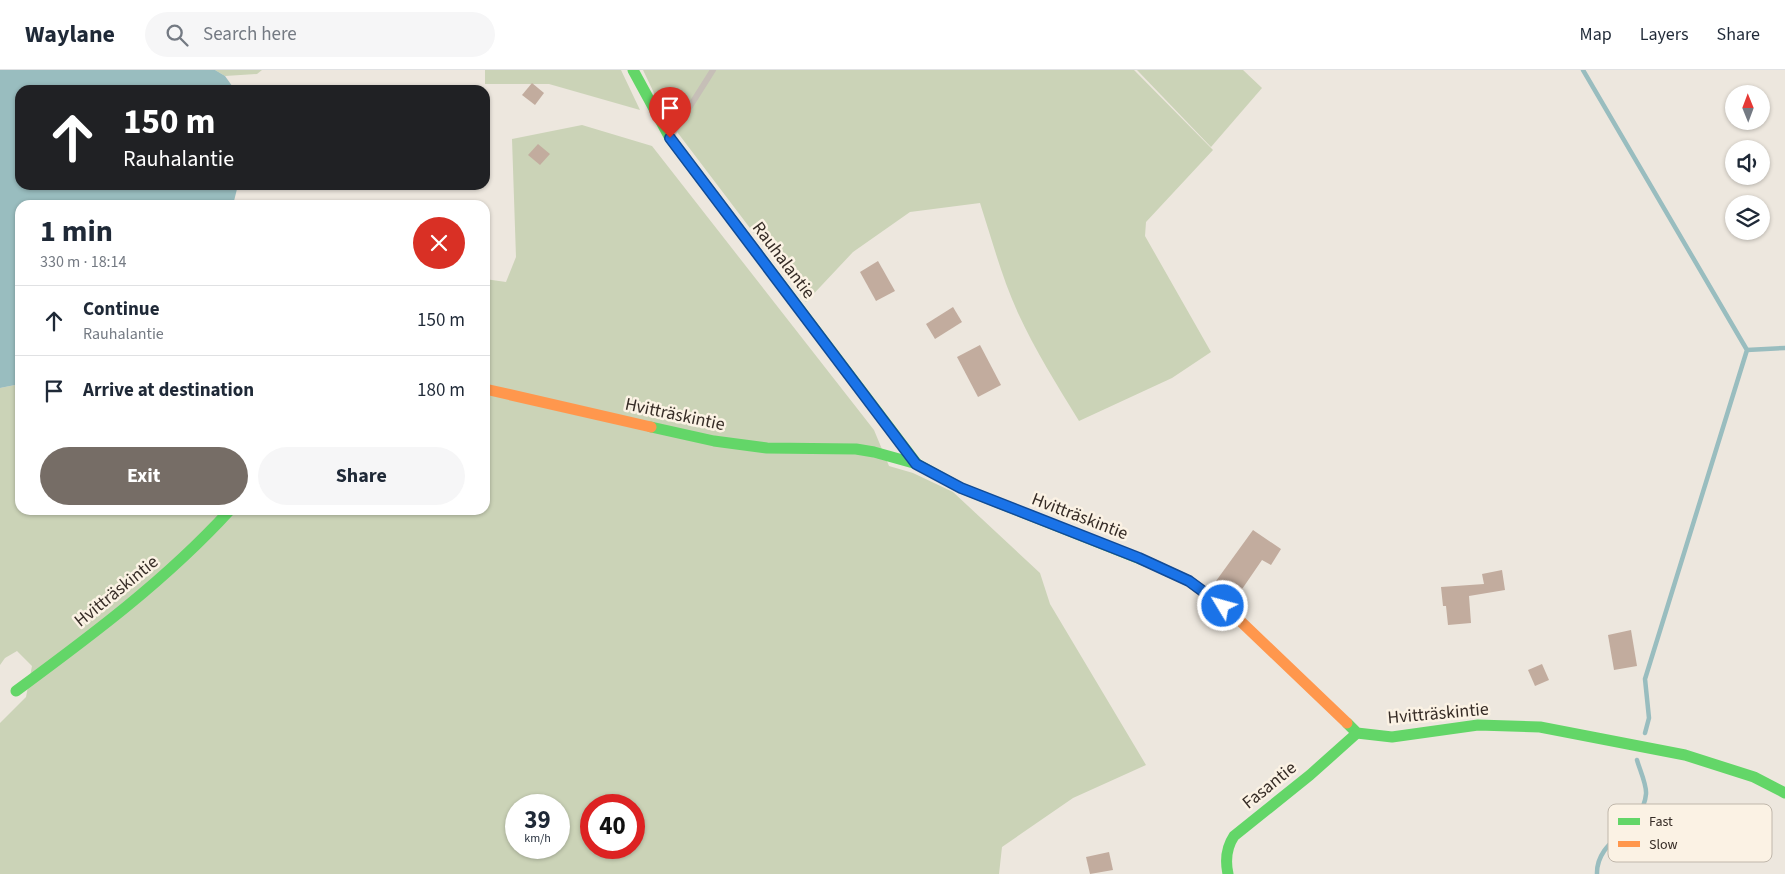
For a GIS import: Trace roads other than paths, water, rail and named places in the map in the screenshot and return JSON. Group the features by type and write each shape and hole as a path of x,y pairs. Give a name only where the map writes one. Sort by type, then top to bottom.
{"street":[{"name":"Rauhalantie","path":"633,70 670,138 916,464"},
{"name":"Hvitträskintie","path":"490,390 714,441 768,448 856,449 916,464 961,488 1139,558 1189,581 1234,615 1357,733 1392,737 1478,725 1540,728 1685,755 1754,777 1785,793"},
{"name":"Hvitträskintie","path":"16,691 139,598 200,544 226,515"},
{"name":"Fasantie","path":"1228,874 1226,854 1228,844 1234,836 1357,733"}],"lane":[{"path":"670,138 713,70"}],"water":[{"path":"0,70 215,70 225,76 231,85 15,85 15,190 237,190 234,200 15,200 15,385 0,388"}],"waterway":[{"path":"1583,70 1747,350 1645,679 1649,718 1645,733"},
{"path":"1747,350 1785,348"},
{"path":"1637,760 1646,790 1644,804"},
{"path":"1597,874 1599,862 1608,846"}]}
